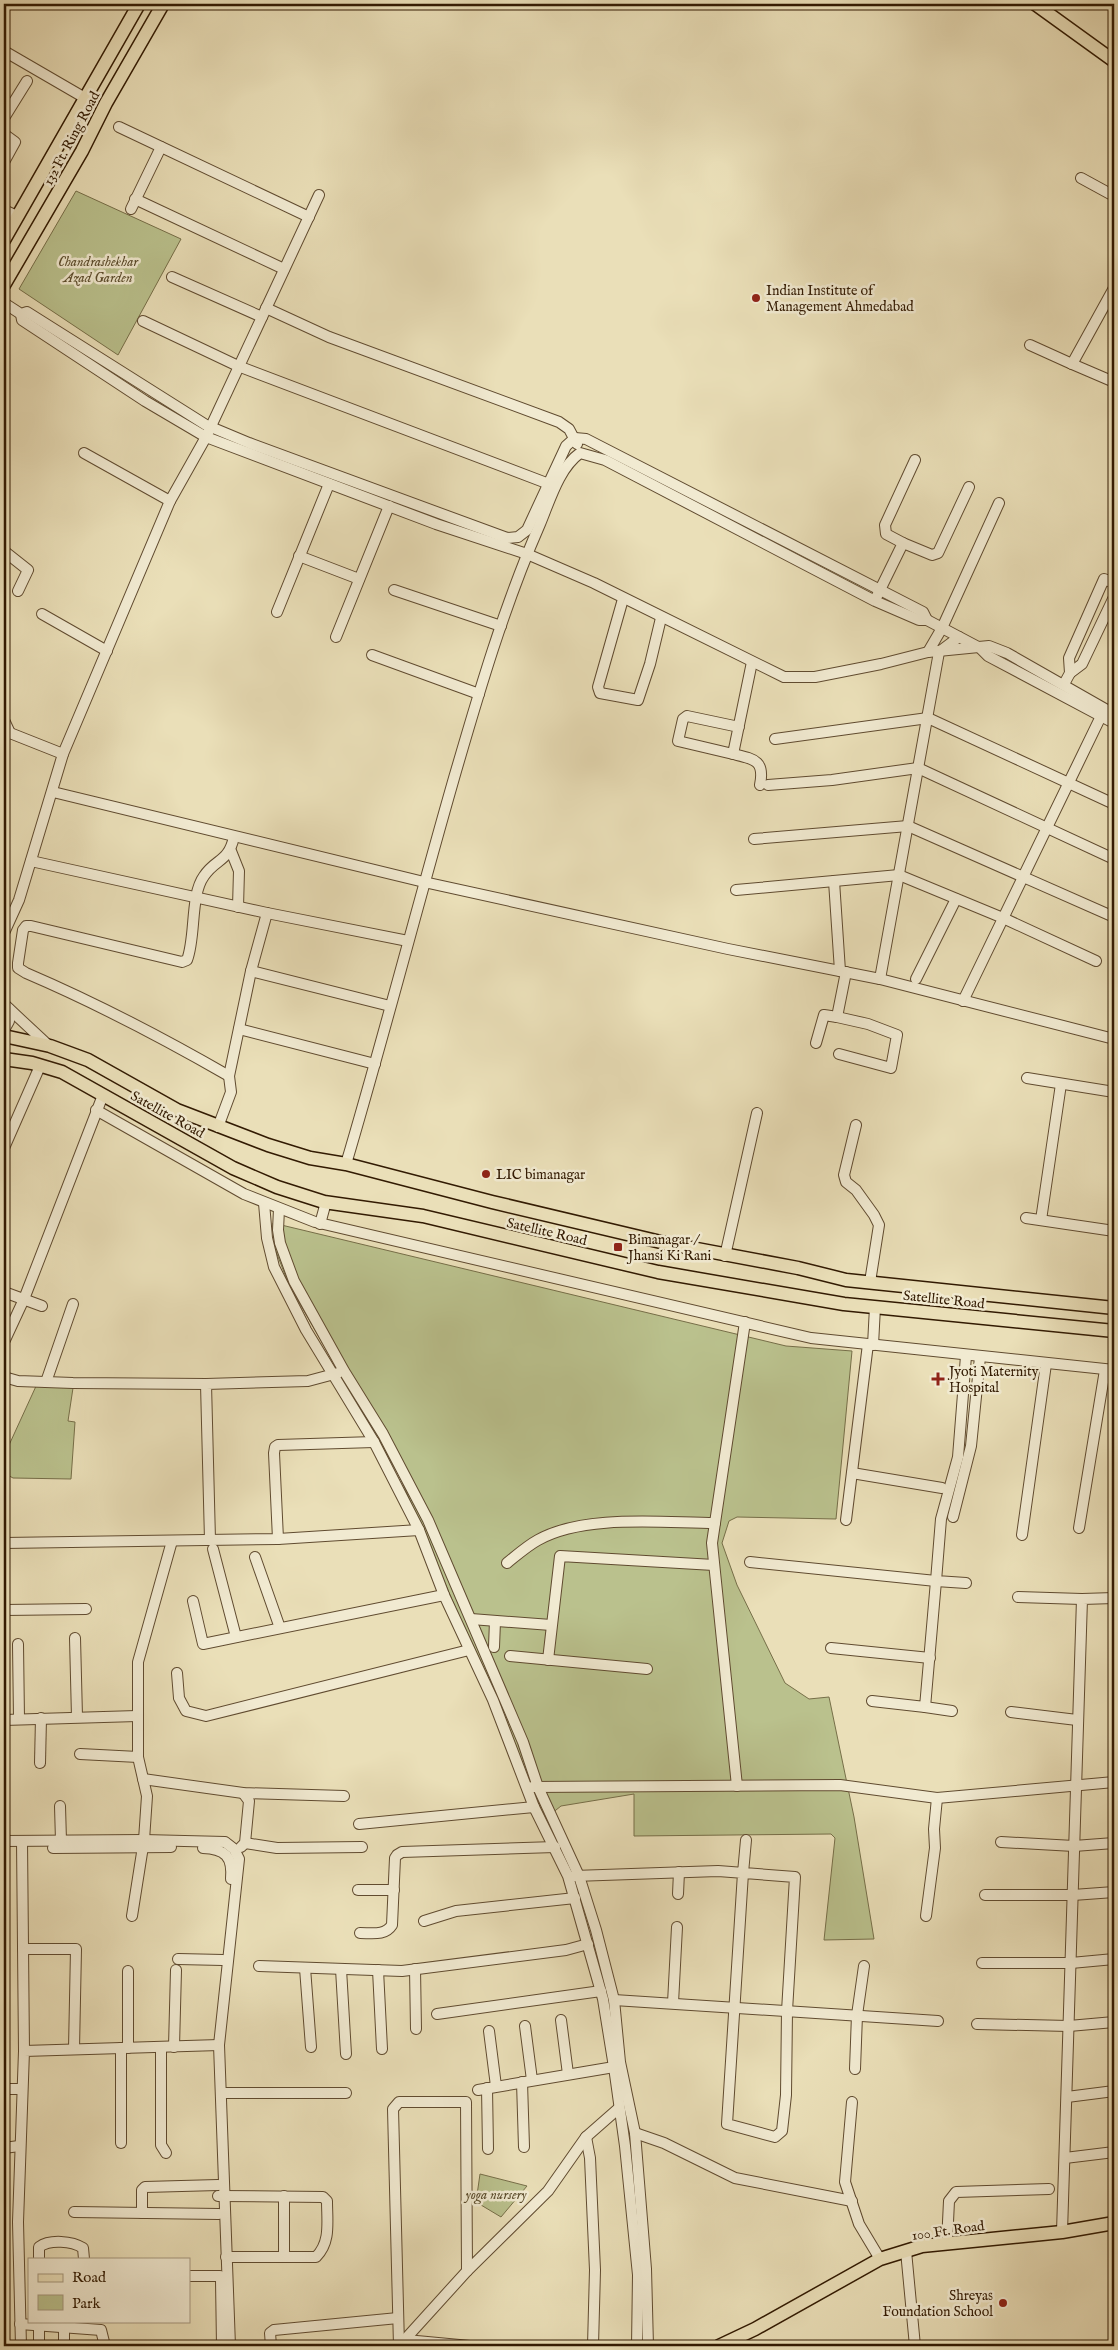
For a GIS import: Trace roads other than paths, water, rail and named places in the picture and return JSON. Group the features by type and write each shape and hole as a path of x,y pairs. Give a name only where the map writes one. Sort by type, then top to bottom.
{"main road":[{"name":"132 Ft. Ring Road","path":"4,240 16,216 139,4"},
{"name":"132 Ft. Ring Road","path":"4,285 82,151 106,103 163,4"},
{"path":"1035,4 1114,61"},
{"path":"1048,4 1114,52"},
{"name":"Satellite Road","path":"4,1036 50,1046 88,1060 177,1110 218,1127 310,1158 346,1164 492,1202 725,1256 798,1268 846,1280 1114,1308"},
{"name":"Satellite Road","path":"4,1059 62,1072 233,1168 276,1187 326,1202 423,1216 658,1272 844,1304 1114,1331"},
{"name":"100 Ft. Road","path":"719,2346 755,2329 880,2259 922,2246 1114,2225"}],"street":[{"path":"4,51 86,98"},
{"path":"4,118 27,80"},
{"path":"119,127 309,216"},
{"path":"4,134 15,142 4,162"},
{"path":"131,209 161,147"},
{"path":"1081,178 1114,196"},
{"path":"4,933 19,900 63,754 170,501 208,432 318,196"},
{"path":"136,199 284,269"},
{"path":"4,210 16,216"},
{"path":"172,277 558,422 569,429 575,438 580,453"},
{"path":"1072,364 1114,288"},
{"path":"4,303 21,314 22,320 145,401 208,432 328,484 527,554 623,598 784,677 815,677 881,664 928,652 989,646 1007,653 1064,684 1106,712 1114,723"},
{"path":"143,321 238,366 549,484"},
{"path":"1030,345 1114,382"},
{"path":"208,432 249,444 507,538 518,537 527,530 566,446 575,438 586,439 746,522 877,596"},
{"path":"84,453 170,501"},
{"path":"580,453 605,460 741,533 877,596 923,612 927,620 980,648 988,656 1106,712"},
{"path":"346,1164 424,882 500,626 527,554 570,460 580,453"},
{"path":"915,460 885,525 886,534 903,543 932,555 938,553 969,487"},
{"path":"276,612 328,484"},
{"path":"928,652 942,628 998,503"},
{"path":"336,637 389,506"},
{"path":"741,533 746,522"},
{"path":"518,537 527,554"},
{"path":"877,596 903,543"},
{"path":"4,550 28,570 18,591"},
{"path":"299,556 359,579"},
{"path":"1070,672 1069,658 1104,579 1114,583"},
{"path":"394,590 500,626"},
{"path":"1064,684 1070,672 1082,664 1114,597"},
{"path":"623,598 598,687 600,694 634,701 638,700 650,664 661,618"},
{"path":"42,614 107,651"},
{"path":"880,979 940,652 960,637"},
{"path":"372,655 479,694"},
{"path":"732,754 752,662"},
{"path":"963,1002 1068,782 1106,712"},
{"path":"738,726 687,716 683,719 678,741 752,759 763,772 764,785 832,780 918,768 1114,859"},
{"path":"774,739 928,718 1114,804"},
{"path":"4,720 7,735 63,754"},
{"path":"52,792 424,882 880,979 963,1002 1114,1039"},
{"path":"754,839 908,826 1023,875 1114,917"},
{"path":"234,837 231,851 239,871 238,907"},
{"path":"229,1076 161,1037 90,1001 18,968 23,930 26,926 182,962 187,960 197,898 203,876 231,851"},
{"path":"31,861 238,907 408,941"},
{"path":"736,890 899,875 1003,918 1096,961"},
{"path":"834,881 843,972 837,1017"},
{"path":"916,979 956,899"},
{"path":"218,1127 231,1092 229,1076 251,971 267,913"},
{"path":"251,971 390,1006"},
{"path":"4,1030 9,1021 6,1006"},
{"path":"6,1006 50,1046"},
{"path":"816,1043 824,1015 868,1024 897,1035 891,1068 839,1054"},
{"path":"239,1030 375,1064"},
{"path":"4,1148 40,1066"},
{"path":"1027,1078 1114,1092"},
{"path":"1042,1220 1061,1084"},
{"path":"5,1340 24,1300 102,1095"},
{"path":"96,1110 224,1184 264,1204 320,1224 811,1338 1110,1370 1078,1528"},
{"path":"725,1256 758,1113"},
{"path":"856,1125 844,1175 846,1182 856,1190 874,1215 879,1226 870,1282"},
{"path":"320,1224 326,1202"},
{"path":"264,1204 267,1238 274,1267 306,1330 374,1442 419,1530 444,1595 493,1700 534,1807 573,1876 575,1898 601,1992 625,2146 638,2275 637,2346"},
{"path":"279,1209 278,1230 284,1258 294,1281 344,1372 383,1434 428,1520 522,1742 573,1876 596,1930 614,2000 620,2062 635,2133 646,2269 648,2346"},
{"path":"1026,1218 1114,1231"},
{"path":"4,1292 42,1306"},
{"path":"46,1382 72,1304"},
{"path":"846,1520 875,1307"},
{"path":"737,1786 712,1543 745,1322"},
{"path":"925,1707 940,1519 958,1457 966,1356"},
{"path":"953,1517 971,1446 980,1357"},
{"path":"1022,1535 1046,1364"},
{"path":"4,1377 18,1381 46,1382 206,1384 308,1381 344,1372"},
{"path":"206,1384 212,1544 236,1637"},
{"path":"278,1538 275,1447 278,1445 374,1442"},
{"path":"852,1474 942,1488"},
{"path":"507,1563 538,1540 555,1533 595,1523 715,1523"},
{"path":"4,1543 172,1541 212,1544 278,1538 419,1530"},
{"path":"132,1916 144,1844 146,1796 138,1757 138,1662 172,1541"},
{"path":"548,1660 560,1556 714,1565"},
{"path":"254,1557 280,1628"},
{"path":"750,1562 966,1583"},
{"path":"193,1601 203,1644 444,1595"},
{"path":"1018,1597 1114,1598"},
{"path":"1062,2232 1082,1599"},
{"path":"4,1610 86,1609"},
{"path":"471,1619 551,1625"},
{"path":"494,1647 495,1621"},
{"path":"75,1638 77,1717"},
{"path":"18,1644 20,1719"},
{"path":"831,1648 930,1658"},
{"path":"177,1673 179,1698 186,1711 206,1716 469,1650"},
{"path":"510,1656 647,1669"},
{"path":"872,1701 952,1711"},
{"path":"1011,1712 1077,1720"},
{"path":"4,1720 137,1716"},
{"path":"40,1763 41,1718"},
{"path":"80,1754 138,1757"},
{"path":"143,1779 243,1793 344,1796"},
{"path":"527,1787 840,1785 937,1798 1114,1782"},
{"path":"236,1852 245,1843 249,1801 243,1793"},
{"path":"926,1916 935,1848 934,1829 937,1798"},
{"path":"60,1806 61,1841"},
{"path":"359,1824 534,1807"},
{"path":"573,1876 679,1872 744,1873 795,1877 787,2011 786,2095 782,2130 775,2137 727,2124 735,2008 744,1873 746,1840"},
{"path":"4,1841 22,1844 225,1842 236,1852 239,1859 216,2045 221,2093 221,2196 230,2346"},
{"path":"4,1848 22,1844 61,1841 144,1844 216,1848 224,1852 230,1860 232,1872 216,2045 218,2185 221,2196 218,2214 222,2346"},
{"path":"1000,1842 1074,1846 1114,1843"},
{"path":"245,1843 277,1848 362,1847"},
{"path":"21,2346 18,2222 21,2089 24,2051 22,1844"},
{"path":"360,1933 384,1933 392,1925 396,1858 402,1852 555,1847"},
{"path":"678,1894 679,1872"},
{"path":"358,1890 394,1890"},
{"path":"985,1895 1073,1895 1114,1892"},
{"path":"424,1921 456,1911 575,1898"},
{"path":"673,2004 677,1927"},
{"path":"259,1966 415,1970 566,1950 588,1944"},
{"path":"23,1949 76,1950 74,2049"},
{"path":"178,1959 223,1960"},
{"path":"982,1963 1071,1964 1114,1959"},
{"path":"854,2069 857,2015 864,1966"},
{"path":"305,1968 311,2047"},
{"path":"340,1969 346,2054"},
{"path":"174,2047 176,1970"},
{"path":"378,1970 382,2049"},
{"path":"415,1970 416,2029"},
{"path":"121,2143 128,1971"},
{"path":"437,2014 601,1992"},
{"path":"614,2000 938,2021"},
{"path":"562,2020 568,2074"},
{"path":"977,2024 1069,2026 1114,2022"},
{"path":"524,2147 527,2081 525,2026"},
{"path":"488,2149 487,2088 489,2031"},
{"path":"24,2051 216,2045"},
{"path":"161,2047 161,2145 166,2152"},
{"path":"487,2088 614,2067"},
{"path":"4,2089 21,2089"},
{"path":"1067,2098 1114,2091"},
{"path":"221,2093 346,2093"},
{"path":"401,2344 398,2318 392,2109 399,2102 462,2101 467,2105 467,2271"},
{"path":"852,2102 845,2182 860,2224 880,2259"},
{"path":"401,2344 467,2271 548,2191 586,2137 619,2108"},
{"path":"635,2133 664,2143 735,2178 852,2201"},
{"path":"586,2137 590,2158 595,2270 593,2346"},
{"path":"4,2148 19,2146"},
{"path":"1065,2158 1114,2152"},
{"path":"142,2213 142,2190 145,2187 218,2185"},
{"path":"947,2243 949,2201 956,2192 1049,2189"},
{"path":"221,2196 323,2197 327,2201 328,2239 323,2250 316,2257 226,2257"},
{"path":"284,2196 284,2257"},
{"path":"74,2212 218,2214"},
{"path":"39,2258 39,2247 44,2243 75,2243 82,2248 84,2258"},
{"path":"906,2251 914,2346"},
{"path":"190,2276 220,2276"},
{"path":"271,2346 270,2333 274,2330 398,2318"},
{"path":"20,2324 39,2323 64,2327 83,2325 101,2330 105,2346"},
{"path":"39,2323 39,2346"},
{"path":"64,2327 64,2346"},
{"path":"401,2344 470,2346"}],"place":[{"name":"Indian Institute of Management Ahmedabad","path":"756,298"},
{"name":"LIC bimanagar","path":"486,1174"},
{"name":"Bimanagar / Jhansi Ki Rani","path":"618,1247"},
{"name":"Jyoti Maternity Hospital","path":"938,1379"},
{"name":"Shreyas Foundation School","path":"1003,2303"}],"park label":[{"name":"Chandrashekhar Azad Garden","path":"98,270"},
{"name":"yoga nursery","path":"496,2194"}]}
